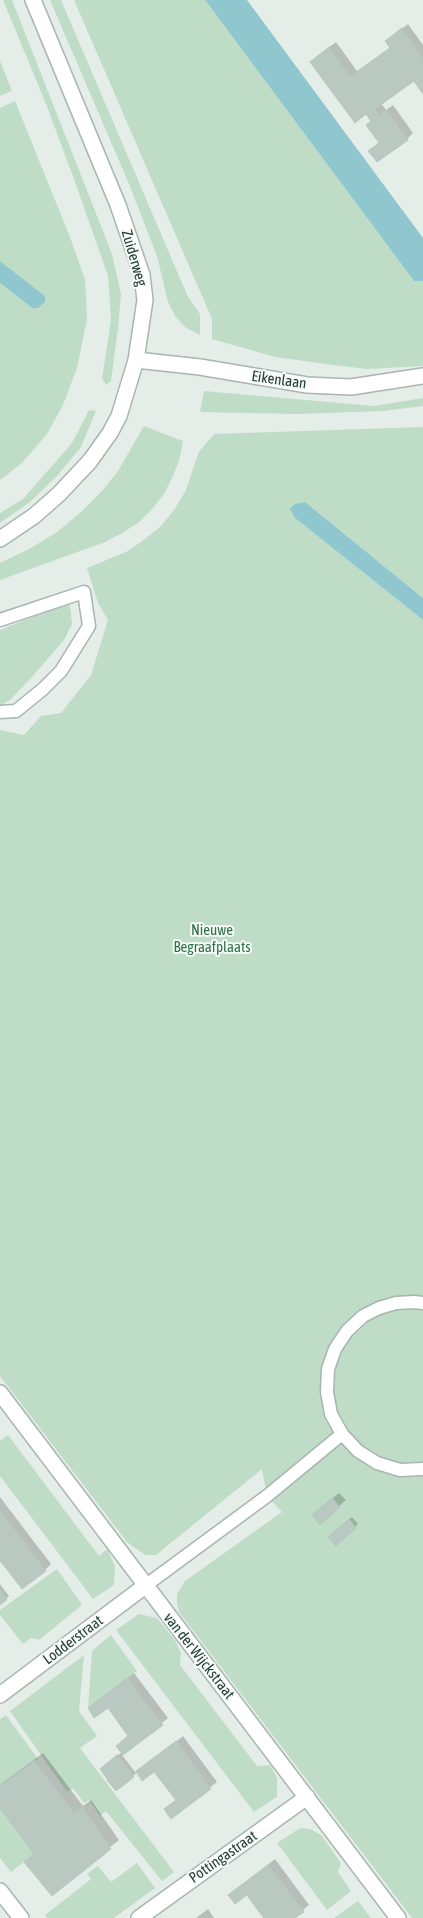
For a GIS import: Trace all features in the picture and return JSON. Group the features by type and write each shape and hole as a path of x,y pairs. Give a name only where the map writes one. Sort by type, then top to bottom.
{"street":[{"name":"Zuiderweg","path":"0,540 34,516 60,494 90,461 110,433 120,416 136,360 145,300 142,275 118,206 33,0"},
{"name":"Eikenlaan","path":"136,360 200,367 307,385 351,387 423,376"},
{"name":"van der Wijckstraat","path":"0,1393 398,1918"},
{"name":"Lodderstraat","path":"0,1695 145,1586"},
{"name":"Pottingastraat","path":"139,1918 307,1797"},
{"path":"0,1891 21,1918"}],"lane":[{"path":"0,620 84,592 89,626 62,671 43,690 16,711 0,712"},
{"path":"423,1303 396,1303 379,1308 363,1316 347,1331 335,1349 328,1369 326,1392 331,1414 342,1434 358,1451 378,1464 400,1470 423,1469"},
{"path":"145,1586 267,1496 342,1434"}],"green space":[{"path":"3,0 12,0 112,254 121,294 111,381 106,385 102,379 111,319 108,276 46,104"},
{"path":"50,0 61,0 188,297 200,314 200,335 185,327 175,316 168,302 157,256 129,184"},
{"path":"74,0 205,0 414,281 423,281 423,366 367,369 333,365 275,357 212,339 212,319"},
{"path":"0,61 12,91 0,96"},
{"path":"15,101 70,237 85,280 87,319 77,368 63,405 47,434 22,463 0,480 0,283 32,308 45,302 45,296 0,261 0,108"},
{"path":"204,391 374,406 423,398 423,406 383,411 297,414 200,412"},
{"path":"89,410 96,411 81,447 58,475 30,502 0,523 0,513 23,499 72,443"},
{"path":"144,426 183,441 179,461 172,478 164,494 152,509 138,523 105,542 0,580 0,563 31,548 57,532 102,491 118,471"},
{"name":"Nieuwe Begraafplaats","path":"423,427 423,598 305,502 295,518 423,620 423,1918 412,1918 179,1612 177,1594 185,1581 282,1512 267,1496 262,1469 156,1555 145,1555 127,1542 0,1376 0,730 24,735 41,716 61,713 91,675 108,620 98,603 87,568 128,551 161,526 185,492 199,452 214,434"},
{"path":"70,605 72,624 64,640 11,699 0,706 0,630 57,607"},
{"path":"8,1435 99,1556 107,1549 115,1566 114,1585 93,1599 0,1476 0,1441"},
{"path":"57,1569 82,1605 39,1640 31,1638 23,1644 0,1615 0,1610"},
{"path":"139,1614 157,1618 175,1640 181,1653 180,1665 257,1766 270,1765 277,1778 277,1797 254,1812 116,1630"},
{"path":"111,1635 137,1671 88,1708 92,1651"},
{"path":"84,1655 79,1711 97,1736 80,1748 174,1872 162,1881 106,1811 100,1816 89,1800 84,1803 73,1788 67,1792 10,1711"},
{"path":"6,1715 38,1759 0,1786 0,1719"},
{"path":"0,1808 34,1854 11,1872 0,1858"},
{"path":"300,1828 310,1829 321,1835 341,1863 338,1872 351,1891 327,1910 277,1843"},
{"path":"137,1863 155,1888 114,1918 47,1918 45,1915 91,1879 87,1874 98,1866 111,1882"},
{"path":"358,1901 371,1918 334,1918"}],"water":[{"path":"205,0 247,0 423,238 423,281 414,281"},
{"path":"0,261 45,296 45,302 38,308 32,308 0,283"},
{"path":"305,502 423,598 423,620 295,518 290,509 295,504"}],"building":[{"path":"402,28 423,59 423,94 385,41"},
{"path":"329,47 350,77 390,48 414,81 375,109 379,115 386,110 408,140 377,162 368,151 379,143 366,125 371,121 366,114 355,123 310,62"},
{"path":"332,1498 340,1507 320,1525 312,1515"},
{"path":"0,1511 15,1530 0,1541"},
{"path":"349,1519 356,1528 336,1546 328,1537"},
{"path":"15,1530 30,1550 6,1568 0,1561 0,1541"},
{"path":"30,1550 46,1571 22,1589 6,1568"},
{"path":"0,1590 7,1600 0,1605"},
{"path":"127,1678 145,1702 118,1722 108,1708 94,1718 88,1708"},
{"path":"145,1702 163,1725 123,1755 116,1746 128,1736 118,1722"},
{"path":"176,1741 194,1765 165,1786 154,1772 142,1781 136,1771"},
{"path":"117,1755 126,1766 108,1780 100,1769"},
{"path":"34,1761 74,1813 82,1807 111,1849 52,1896 24,1862 34,1854 0,1808 0,1786"},
{"path":"194,1765 211,1789 171,1819 164,1809 176,1800 165,1786"},
{"path":"126,1766 134,1777 116,1791 107,1780"},
{"path":"268,1865 286,1888 257,1909 247,1895 235,1904 228,1895"},
{"path":"286,1888 304,1912 295,1918 264,1918 257,1909"}]}
